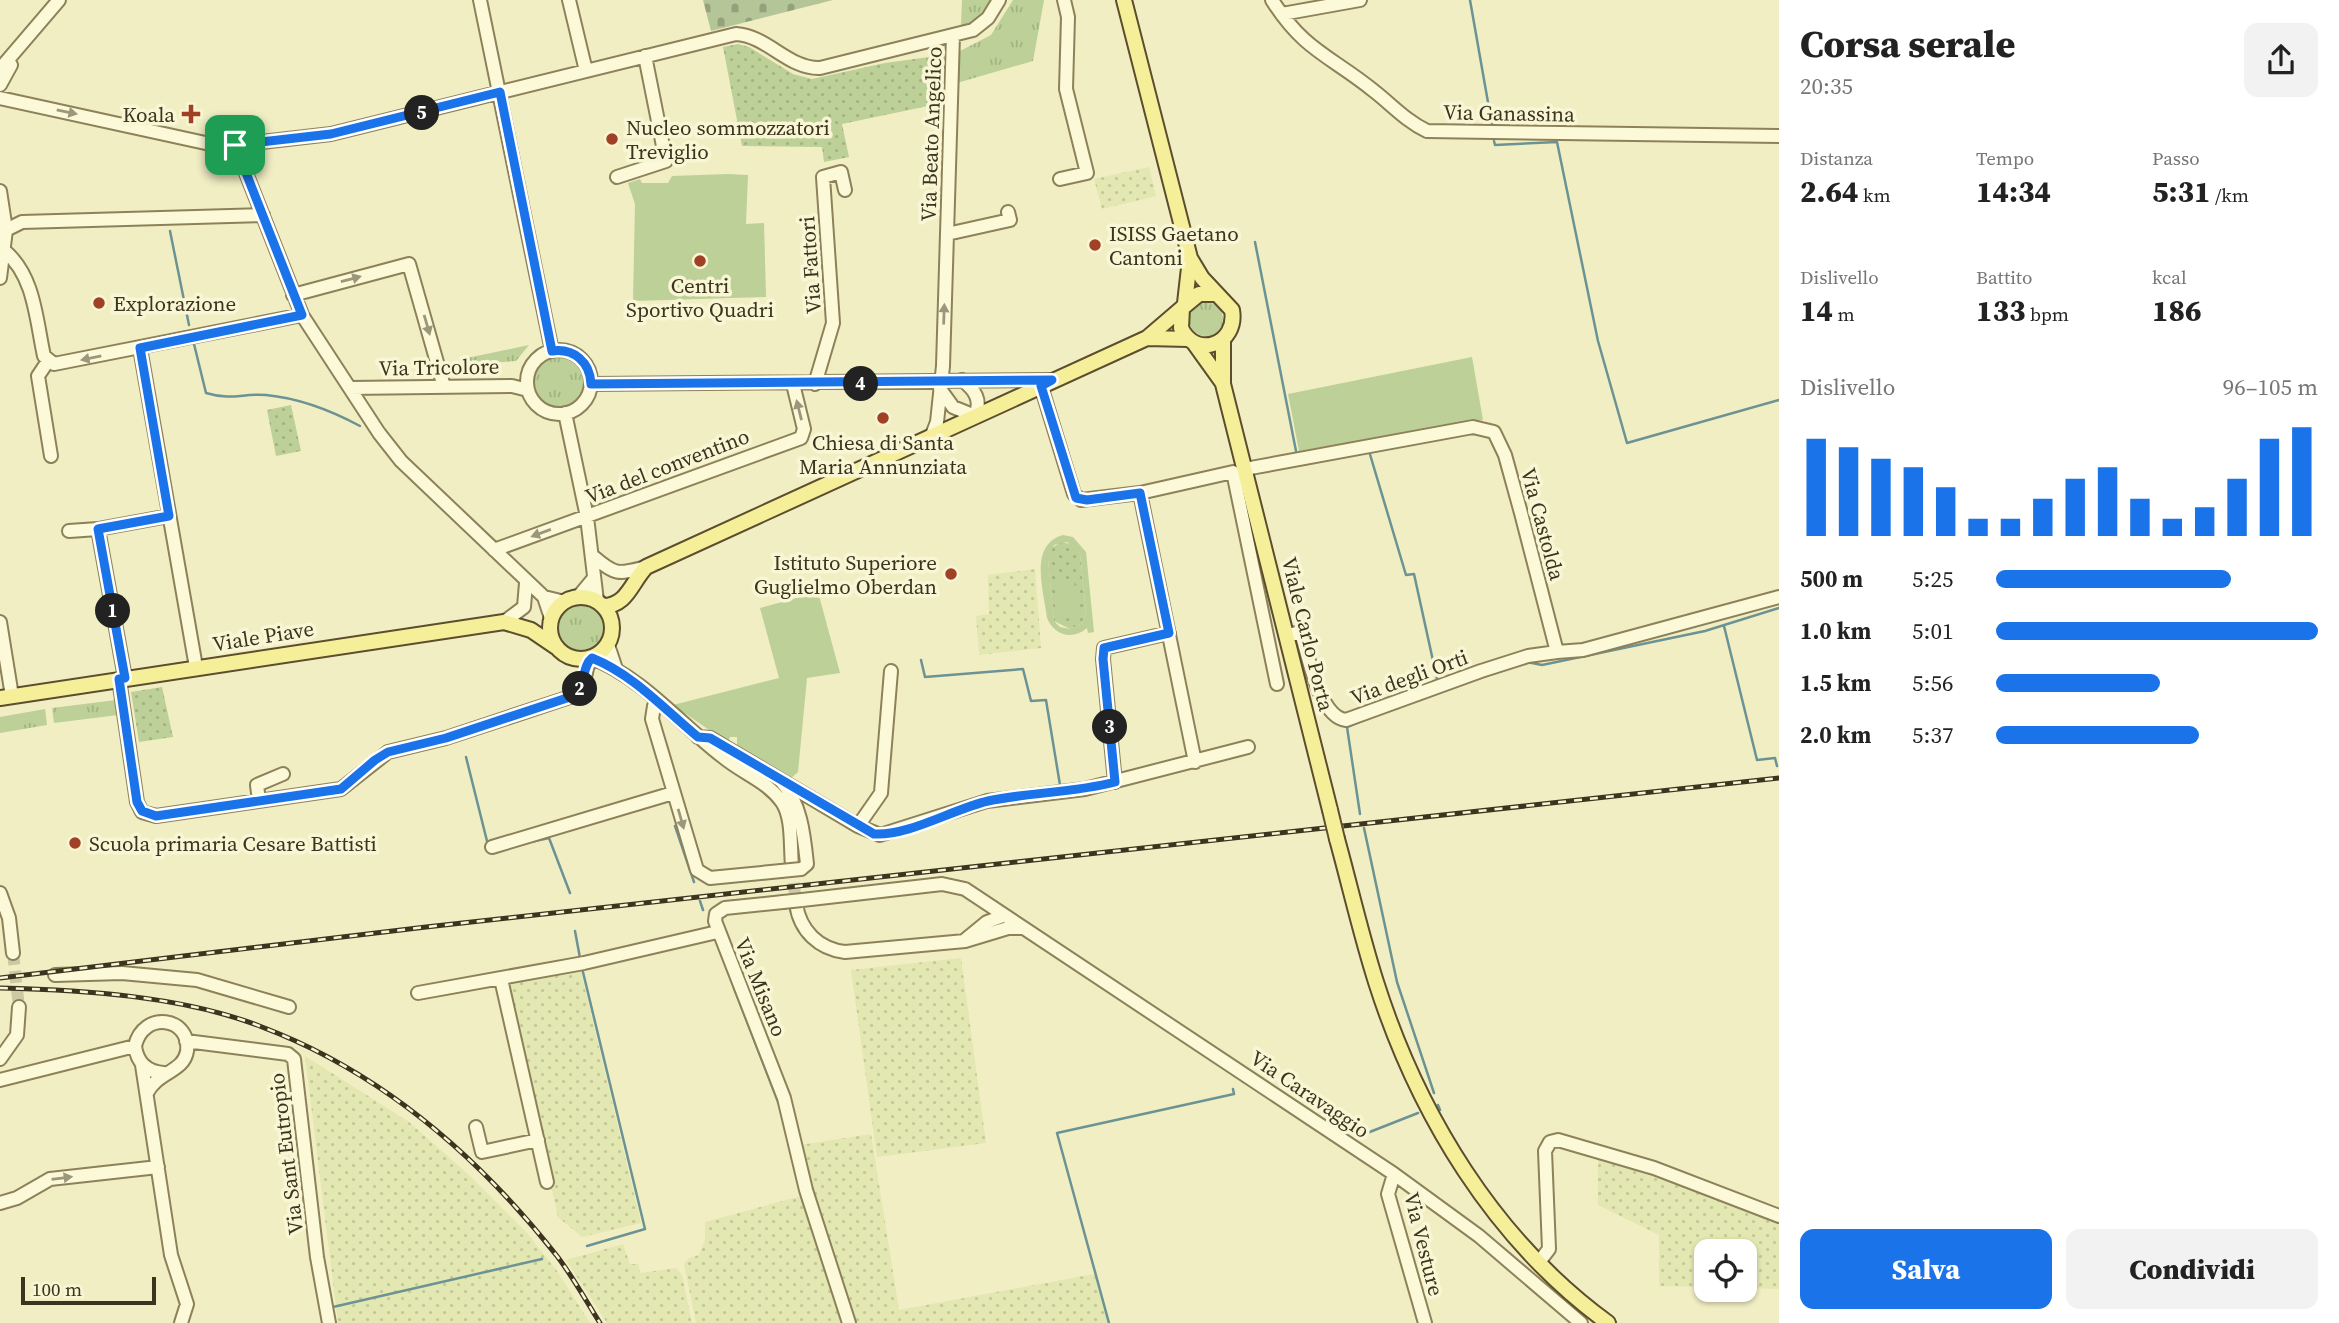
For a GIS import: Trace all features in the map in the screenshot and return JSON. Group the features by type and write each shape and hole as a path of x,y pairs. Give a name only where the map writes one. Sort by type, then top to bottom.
{"main road":[{"path":"1124,0 1190,258 1214,294 1228,303 1233,318 1232,327 1223,340 1210,346 1191,341 1147,338"},
{"path":"1190,258 1181,328 1223,384"},
{"path":"625,599 626,606 620,618 613,624 608,645 590,659 574,659 556,647 551,622 571,599 616,605 625,599 646,567 1147,338 1199,294 1214,294"},
{"path":"1223,340 1223,384"},
{"name":"Viale Carlo Porta","path":"1223,384 1337,839 1376,982 1416,1086 1435,1122 1484,1198 1539,1262"},
{"path":"600,604 613,624"},
{"name":"Viale Piave","path":"6,697 504,622 531,630 556,647"},
{"name":"Viale Piave","path":"531,630 551,622"},
{"path":"1539,1262 1608,1323"}],"street":[{"path":"0,69 59,0"},
{"path":"480,0 552,351"},
{"path":"569,0 586,71"},
{"path":"0,98 210,144 235,145 331,134 736,34 756,38 800,65 818,68 953,35 979,26 999,0"},
{"path":"1060,179 1087,173 1066,89 1068,17 1064,0"},
{"name":"Via Ganassina","path":"1272,0 1302,40 1427,131 1779,136"},
{"path":"1282,14 1360,0"},
{"name":"Via Beato Angelico","path":"932,435 937,422 940,385 953,35"},
{"path":"0,85 24,44"},
{"path":"617,177 666,161 645,56"},
{"path":"235,145 302,315 401,461 526,583 544,597 571,599 593,579"},
{"name":"Via Fattori","path":"816,384 833,323 823,177 841,172 845,190"},
{"path":"0,191 5,251 0,278"},
{"name":"Via Beato Angelico","path":"947,234 1010,220 1008,212"},
{"path":"4,224 11,216 22,222 263,215"},
{"path":"5,251 23,270 29,285 44,356 48,361 61,364 302,315"},
{"path":"293,295 409,264 444,387"},
{"path":"140,348 196,667"},
{"path":"552,351 566,351 580,358 588,369 591,384 583,403 565,413 552,413 541,408 528,390 528,376 532,366 552,351"},
{"path":"48,361 38,376 51,456"},
{"path":"591,384 940,385 962,380 1046,383 1076,498 1087,500 1140,493 1233,472 1277,684"},
{"path":"940,385 953,407 975,416 979,401 962,380"},
{"name":"Via del conventino","path":"494,550 803,436 793,384"},
{"name":"Via Tricolore","path":"350,388 512,386 528,390"},
{"path":"565,413 587,517 594,557 593,579 600,604"},
{"name":"Via Castolda","path":"1245,469 1473,427 1494,432 1515,490 1557,652"},
{"path":"1140,493 1195,762"},
{"path":"69,531 98,529 169,516"},
{"path":"98,529 122,679 137,802 142,811 156,816 341,789 388,752 446,738 566,699 582,687 590,659 616,669 632,683 642,687 698,737 769,787 783,804 791,869"},
{"path":"594,557 607,569 620,574 646,567"},
{"path":"504,622 524,607 526,583"},
{"path":"544,597 551,622"},
{"path":"1557,652 1583,650 1779,597"},
{"path":"0,622 6,697"},
{"path":"1115,782 1104,648 1169,633"},
{"name":"Via degli Orti","path":"1288,635 1302,636 1325,707 1333,717 1352,719 1493,667 1528,656 1557,652"},
{"path":"608,645 616,669"},
{"path":"858,826 881,793 891,671"},
{"path":"632,683 634,690 666,715 671,715"},
{"path":"654,706 652,719 694,865 700,874 710,878 791,869 807,863 793,797 781,781"},
{"path":"698,737 710,738 858,826 880,835 987,801 1085,789 1248,747"},
{"path":"260,801 257,785 283,774"},
{"path":"492,847 673,793"},
{"path":"801,826 809,810 827,807"},
{"name":"Via Misano","path":"849,1323 806,1189 784,1098 715,921 716,914 725,908 950,884 971,894 1003,916"},
{"path":"0,893 9,918 13,953"},
{"path":"971,894 980,911 976,931"},
{"path":"799,902 801,924 811,937 838,951 965,941 994,931 1022,928"},
{"path":"965,941 976,931 1003,916"},
{"path":"994,931 1003,916"},
{"name":"Via Caravaggio","path":"1003,916 1394,1174 1479,1236 1581,1323"},
{"path":"418,993 582,963 713,933"},
{"path":"55,975 122,973 197,979 289,1007"},
{"path":"501,979 547,1182"},
{"path":"0,1059 17,1035 19,1007"},
{"path":"142,1065 156,1073 164,1073 172,1071 185,1058 186,1041 178,1027 163,1022 147,1026 137,1038 135,1046 148,1093 171,1255 187,1304 181,1323"},
{"name":"Via Sant Eutropio","path":"186,1041 288,1054 295,1059 328,1318"},
{"path":"0,1080 135,1046"},
{"path":"148,1093 164,1073"},
{"path":"476,1127 482,1152 538,1140"},
{"path":"1539,1262 1549,1249 1545,1150 1550,1142 1558,1140 1654,1168 1779,1216"},
{"path":"0,1203 17,1199 50,1179 158,1167"},
{"name":"Via Vesture","path":"1394,1174 1388,1194 1425,1323"}],"green space":[{"path":"703,0 833,0 711,31"},
{"path":"962,0 995,0 982,22 964,29 961,25"},
{"path":"1013,0 1044,0 1033,61 957,83 960,51 991,35"},
{"path":"738,44 749,47 793,74 812,79 885,63 944,55 943,106 928,106 842,124 849,157 824,162 822,147 742,146 723,47"},
{"path":"1149,167 1156,196 1102,209 1094,179"},
{"name":"Centri Sportivo Quadri","path":"748,175 746,224 764,223 766,297 633,301 635,204 628,183 640,179 642,183 668,183 672,176"},
{"path":"1206,302 1218,307 1223,319 1218,331 1206,336 1194,331 1189,319 1194,307"},
{"path":"529,345 516,361 474,364 467,358"},
{"path":"559,357 569,359 577,365 583,373 583,393 577,401 569,407 559,409 549,407 541,401 535,393 533,383 535,373 541,365 549,359"},
{"path":"1472,357 1483,420 1299,451 1288,394"},
{"path":"291,405 301,451 276,456 267,410"},
{"path":"1063,535 1073,537 1086,552 1094,632 1088,633 1087,628 1075,634 1064,634 1054,629 1047,618 1041,570 1045,548 1052,540","holes":["1067,542 1080,553 1086,613 1082,623 1070,629 1060,627 1054,621 1048,559 1054,545"]},
{"path":"1062,542 1074,545 1080,553 1086,613 1082,623 1070,629 1054,621 1048,559 1051,548"},
{"path":"1035,569 1041,648 979,655 976,616 989,614 988,575"},
{"path":"1074,580 1078,617 1058,619 1054,582"},
{"path":"818,592 840,673 807,678 798,772 790,779 737,747 737,737 730,737 728,743 673,705 779,678 760,608"},
{"path":"581,602 591,604 599,610 605,618 605,638 599,646 591,652 581,654 571,652 563,646 557,638 555,628 557,618 563,610 571,604"},
{"path":"162,687 173,737 139,742 131,692"},
{"path":"116,700 118,715 54,723 52,708"},
{"path":"45,709 47,725 0,733 0,717"},
{"path":"961,958 986,1143 877,1157 851,970"},
{"path":"580,968 641,1223 582,1237 558,1217 505,982"},
{"path":"305,1056 409,1122 469,1175 528,1234 557,1271 590,1323 338,1323"},
{"path":"871,1134 899,1310 1094,1274 1109,1323 853,1323 836,1276 800,1145"},
{"path":"1598,1157 1779,1221 1779,1289 1757,1288 1757,1239 1694,1239 1694,1287 1659,1286 1659,1235 1598,1205"},
{"path":"801,1196 841,1323 696,1323 684,1264 689,1258 699,1255 705,1239 705,1222"},
{"path":"623,1244 630,1264 638,1264 640,1273 676,1268 682,1275 692,1323 607,1323 566,1260"}],"waterway":[{"path":"1470,0 1492,125"},
{"path":"1494,141 1495,145 1557,142 1598,341 1627,443 1779,400"},
{"path":"170,231 189,325"},
{"path":"1255,242 1296,451"},
{"path":"194,344 206,393 231,397 266,395 290,399 326,410 360,426"},
{"path":"1369,451 1406,575 1414,574 1437,679"},
{"path":"1527,662 1542,665 1705,631 1779,608"},
{"path":"1724,626 1757,760 1775,758 1777,766"},
{"path":"921,660 925,677 1023,669 1031,701 1046,700 1060,785"},
{"path":"1474,680 1507,669"},
{"path":"1359,722 1347,727 1360,814"},
{"path":"466,757 488,845"},
{"path":"675,826 694,882"},
{"path":"1364,828 1397,982 1434,1093"},
{"path":"530,842 549,838 570,893"},
{"path":"700,901 703,910"},
{"path":"575,931 580,958"},
{"path":"582,968 645,1229 587,1246"},
{"path":"734,988 782,1112"},
{"path":"1109,1323 1057,1133 1234,1094 1233,1089"},
{"path":"1438,1105 1440,1110"},
{"path":"1357,1137 1418,1113"},
{"path":"333,1307 542,1259"},
{"path":"822,1260 829,1281"}],"tunnel":[{"path":"792,865 796,904"},
{"path":"13,953 19,1007"}],"railway":[{"path":"0,978 426,927 1779,778"},
{"path":"0,988 99,993 200,1008 262,1027 347,1068 425,1121 495,1185 557,1256 600,1323"}],"place":[{"name":"Koala","path":"191,114"},
{"name":"Nucleo sommozzatori Treviglio","path":"612,139"},
{"name":"ISISS Gaetano Cantoni","path":"1095,245"},
{"name":"Centri Sportivo Quadri","path":"700,261"},
{"name":"Explorazione","path":"99,303"},
{"name":"Chiesa di Santa Maria Annunziata","path":"883,418"},
{"name":"Istituto Superiore Guglielmo Oberdan","path":"951,574"},
{"name":"Scuola primaria Cesare Battisti","path":"75,843"}],"route":[{"path":"500,92 552,351 566,351 580,358 588,369 591,384 611,386 1052,380 1041,386 1076,498 1087,500 1140,493 1169,633 1104,648 1102,654 1115,782 1085,789 987,801 928,822 880,835 874,834 710,738 698,737 642,687 632,683 616,669 592,658 586,665 584,682 573,696 541,709 446,738 388,752 341,789 156,816 142,811 137,802 119,679 125,678 98,529 169,516 140,348 281,322 302,315 235,145 331,134 500,92"}]}
